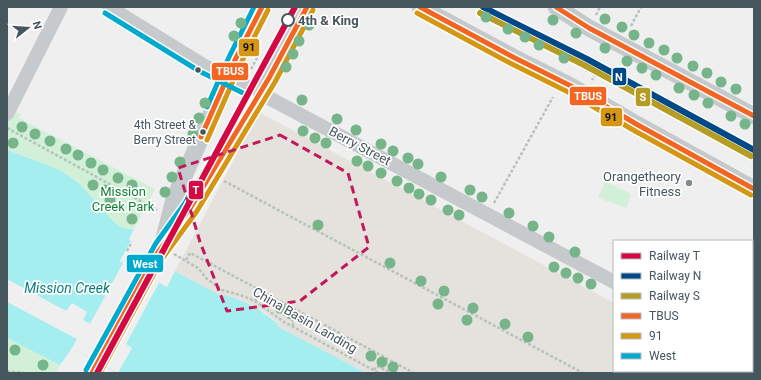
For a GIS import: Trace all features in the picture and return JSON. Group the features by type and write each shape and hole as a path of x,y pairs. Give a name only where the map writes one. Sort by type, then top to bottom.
{"main road":[{"path":"159,251 174,199 235,60 262,7"},
{"path":"93,369 159,251 191,208 260,93 307,7"},
{"path":"420,7 571,86 754,189"},
{"path":"556,7 589,28 754,116"}],"street":[{"path":"7,114 61,7"},
{"name":"Berry Street","path":"109,7 203,64 613,281"}],"path":[{"path":"631,26 641,7"},
{"path":"251,69 257,58"},
{"path":"586,63 582,68 595,75 592,80"},
{"path":"488,215 553,97"},
{"path":"7,128 170,217"},
{"path":"211,174 583,373"},
{"path":"128,251 132,242"},
{"name":"China Basin Landing","path":"159,251 186,260 198,268 207,279 222,290 255,301 292,327 379,373"},
{"path":"186,260 190,253 414,373"},
{"path":"255,301 261,291"},
{"path":"267,294 264,298 284,315 294,321 292,327"},
{"path":"374,370 377,366 387,371 396,373"},
{"path":"7,371 23,373"}],"highlighted area":[{"path":"280,135 348,173 369,247 300,301 227,311 200,242 178,168"}],"shaded area":[{"path":"259,112 613,302 613,372 722,372 366,373 277,326 278,323 266,313 246,302 224,295 223,297 175,271"}],"green space":[{"name":"Mission Creek Park","path":"7,109 21,114 19,118 155,189 134,229 127,229 119,226 80,184 69,176 53,167 7,150"},
{"path":"605,181 631,194 627,208 598,198"},
{"path":"7,338 60,365 55,373 7,373"}],"water":[{"name":"Mission Creek","path":"7,150 53,167 69,176 80,184 119,226 127,229 134,229 129,239 131,241 120,261 167,287 175,271 223,297 224,295 232,297 246,303 259,310 278,324 277,326 366,373 117,373 72,348 60,365 7,338"}],"pier":[{"path":"131,241 132,242 123,260 160,281 126,344 132,348 118,373 72,348 77,339 7,302 7,279 66,311 72,303 87,312 83,320 90,324 123,263 120,261"}],"rail line":[{"name":"T","path":"97,373 295,7"},
{"name":"N","path":"483,7 587,59 754,150"},
{"name":"S","path":"480,13 584,65 751,156"}],"transit line":[{"name":"West","path":"207,107 229,57 254,7"},
{"name":"TBUS","path":"201,137 235,60 262,7"},
{"name":"TBUS","path":"92,373 156,255 191,207 269,78 307,7"},
{"name":"TBUS","path":"420,7 571,86 754,189"},
{"name":"TBUS","path":"556,7 589,28 754,116"},
{"name":"91","path":"207,140 241,63 268,10"},
{"name":"91","path":"100,373 162,259 197,211 275,82 313,10"},
{"name":"West","path":"86,370 156,243 185,203 249,96 199,71 105,13"},
{"name":"91","path":"417,13 568,92 751,195"}],"place":[{"name":"4th & King","path":"288,20"},
{"name":"4th Street & Berry Street","path":"203,132"},
{"name":"Orangetheory Fitness","path":"689,183"}]}
